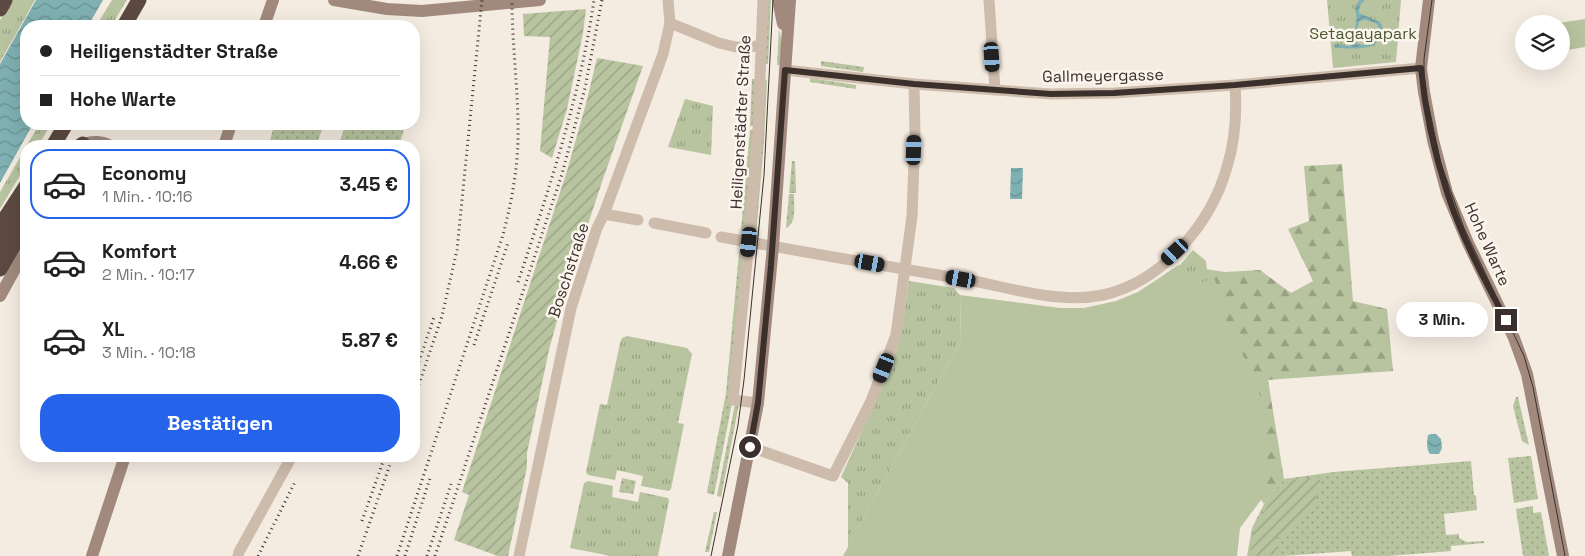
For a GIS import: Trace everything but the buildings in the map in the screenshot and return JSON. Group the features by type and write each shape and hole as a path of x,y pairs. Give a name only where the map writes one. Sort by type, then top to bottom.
{"highway":[{"path":"0,9 5,0"},
{"path":"127,20 139,0"},
{"path":"0,226 20,195"},
{"path":"0,249 20,212"},
{"path":"0,269 20,234"}],"main road":[{"path":"266,20 273,0"},
{"path":"334,0 387,9 422,11 540,0"},
{"path":"778,0 786,43"},
{"path":"728,556 758,403 773,246 790,0"},
{"name":"Hohe Warte","path":"1429,0 1421,68 1433,140 1448,193 1468,243 1514,338 1527,374 1563,556"},
{"path":"0,296 20,260"},
{"path":"92,556 124,462"}],"street":[{"name":"Boschstraße","path":"519,556 571,308 598,228 663,54 670,23 668,0"},
{"name":"Heiligenstädter Straße","path":"758,403 733,400 758,129 763,0"},
{"path":"989,0 994,90"},
{"path":"670,23 719,42 736,46 761,46"},
{"name":"Gallmeyergasse","path":"785,70 914,84 1051,94 1114,93 1235,85 1421,68"},
{"path":"750,447 833,476 871,401 896,335 906,269 912,216 915,134 914,84"},
{"path":"721,237 991,284 1046,296 1074,298 1103,294 1136,282 1161,265 1188,240 1213,203 1227,168 1234,136 1235,85"},
{"path":"604,214 638,220"},
{"path":"654,223 706,233"},
{"path":"238,556 289,462"}],"green space":[{"path":"12,0 35,0 24,20 20,20 20,27 0,62 0,20"},
{"path":"112,0 127,0 115,20 100,20"},
{"path":"766,0 771,0 768,64 765,64"},
{"name":"Setagayapark","path":"1327,0 1401,0 1396,62 1333,68"},
{"path":"586,9 583,33 567,109 552,158 540,151 550,37 524,36 523,14"},
{"path":"1585,19 1585,47 1570,50 1570,21"},
{"path":"779,29 782,42 780,65 777,65"},
{"path":"597,58 643,66 561,306 549,350 527,453 527,467 508,556 498,556 454,540 469,495 462,492 567,171"},
{"path":"821,61 864,67 863,72 821,66"},
{"path":"810,78 856,85 856,89 810,82"},
{"path":"752,79 757,79 754,126 750,126"},
{"path":"764,79 767,80 764,141 756,235 753,235"},
{"path":"685,99 713,106 711,155 668,147"},
{"path":"754,129 746,233 743,233 741,230 750,130"},
{"path":"36,130 47,130 42,140 30,140"},
{"path":"273,130 322,130 318,140 270,140"},
{"path":"344,130 404,130 401,140 340,140"},
{"path":"20,157 20,175 0,209 0,192"},
{"path":"792,161 795,161 796,193 789,193"},
{"path":"1342,164 1353,301 1387,309 1393,371 1268,380 1284,479 1264,504 1251,484 1190,285 1165,274 1179,265 1225,272 1260,270 1291,293 1313,281 1288,229 1309,221 1304,166"},
{"path":"789,194 794,194 794,214 792,223 786,228"},
{"path":"741,250 744,250 732,403 714,495 707,493 726,393 739,253"},
{"path":"1193,250 1206,261 1213,324 1201,304 1199,278 1193,279 1180,265"},
{"path":"1179,265 1194,283 1215,280 1227,326 1251,370 1261,398 1267,433 1267,471 1261,500 1240,528 1237,556 843,556 961,342 960,295 1060,308 1084,308 1116,301 1138,292"},
{"path":"909,281 954,288 960,295 961,342 848,547 848,483 841,477 889,371 901,336"},
{"path":"627,336 687,348 692,354 678,423 684,424 671,489 669,491 641,486 643,476 617,470 615,480 588,475 586,472 600,404 607,405 620,343 622,338"},
{"path":"1516,397 1518,397 1529,445 1522,441 1513,406"},
{"path":"735,404 739,404 721,497 717,496"},
{"path":"1531,456 1538,499 1514,503 1508,458"},
{"path":"1471,461 1477,510 1444,514 1446,535 1459,534 1459,538 1467,542 1484,541 1484,543 1451,546 1451,551 1389,556 1352,556 1351,551 1284,556 1247,556 1252,528 1264,504 1284,479 1334,472"},
{"path":"1321,477 1316,500 1287,535 1277,537 1278,548 1270,555 1250,556 1253,529 1286,480"},
{"path":"622,478 636,481 633,494 619,492"},
{"path":"588,481 613,486 612,497 638,502 640,492 668,498 658,556 611,556 570,548 584,483"},
{"path":"1533,506 1533,513 1541,512 1549,556 1523,556 1516,509"},
{"path":"714,512 717,512 709,552 705,552"}],"water":[{"path":"36,0 103,0 91,20 25,20"},
{"path":"1359,0 1365,0 1359,6 1359,13 1380,22 1383,29 1381,37 1378,42 1367,47 1334,47 1335,44 1350,46 1354,44 1355,9","holes":["1367,20 1377,24 1380,32 1376,39 1368,44 1357,44 1355,39 1359,22"]},
{"path":"20,28 20,130 30,130 24,140 20,140 20,147 0,183 0,64"},
{"path":"1011,168 1023,168 1022,199 1010,199"},
{"path":"1436,434 1441,439 1442,448 1439,454 1430,454 1429,452 1427,445 1428,435"}],"tram line":[{"path":"711,556 738,425 744,380 764,175 773,0"},
{"path":"1432,0 1424,59 1424,74 1427,98 1441,164 1464,228 1524,356 1533,387 1565,556"}],"railway":[{"path":"420,381 442,316 457,250 482,0"},
{"path":"397,556 503,235 511,200 518,141 512,0"},
{"path":"518,282 552,177 572,107 581,72 594,0"},
{"path":"435,556 562,174 585,88 602,0"},
{"path":"474,345 508,243"},
{"path":"420,358 434,317"},
{"path":"362,521 383,462"},
{"path":"358,556 391,462"},
{"path":"405,556 430,478"},
{"path":"258,556 295,482"},
{"path":"427,556 451,484"}],"route":[{"path":"750,447 758,403 771,265 785,70 914,84 1051,94 1114,93 1235,85 1421,68 1433,140 1448,193 1486,283 1506,320"}]}
